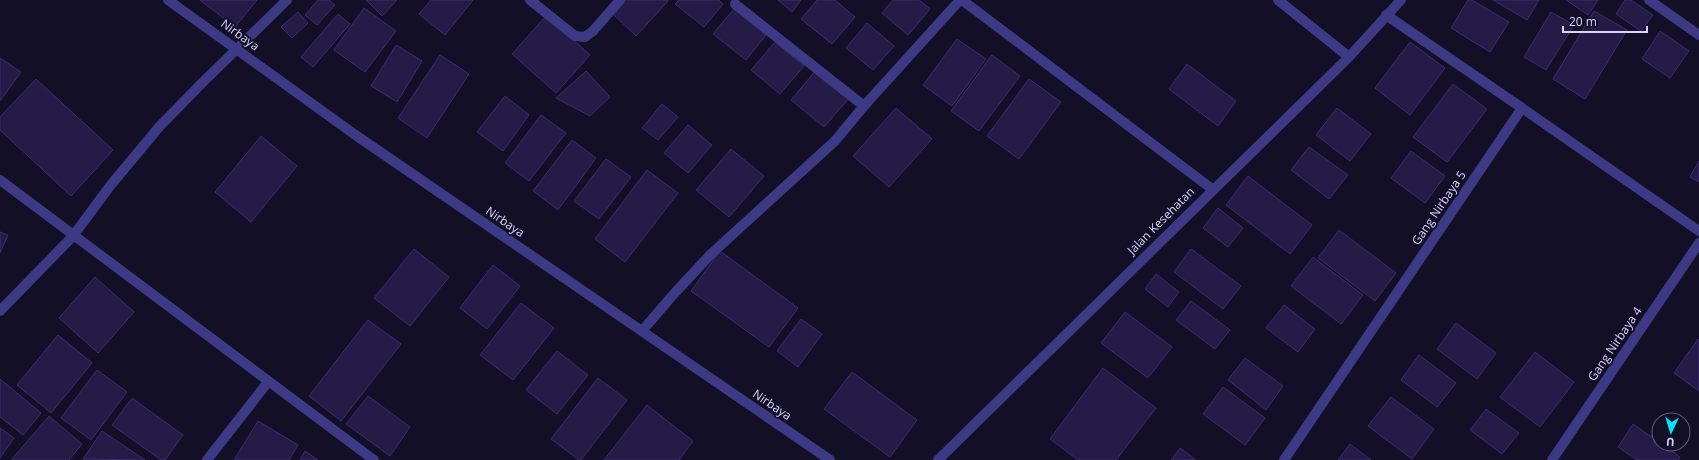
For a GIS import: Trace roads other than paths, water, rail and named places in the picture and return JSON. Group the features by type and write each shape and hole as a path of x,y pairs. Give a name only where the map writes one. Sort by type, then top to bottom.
{"street":[{"name":"Nirbaya","path":"168,0 354,134 830,460"},
{"path":"0,311 73,236 110,186 159,127 287,0"},
{"path":"530,0 576,36 585,37 593,31 620,0"},
{"path":"642,331 710,255 835,140 961,0 1212,189"},
{"path":"1278,0 1349,57"},
{"name":"Jalan Kesehatan","path":"938,460 1212,189 1349,57 1401,0"},
{"path":"1649,0 1699,35"},
{"path":"736,4 864,106"},
{"path":"1386,15 1699,231"},
{"name":"Gang Nirbaya 5","path":"1284,460 1522,108"},
{"path":"0,180 374,460"},
{"name":"Gang Nirbaya 4","path":"1552,460 1699,243"},
{"path":"207,460 268,382"}]}
